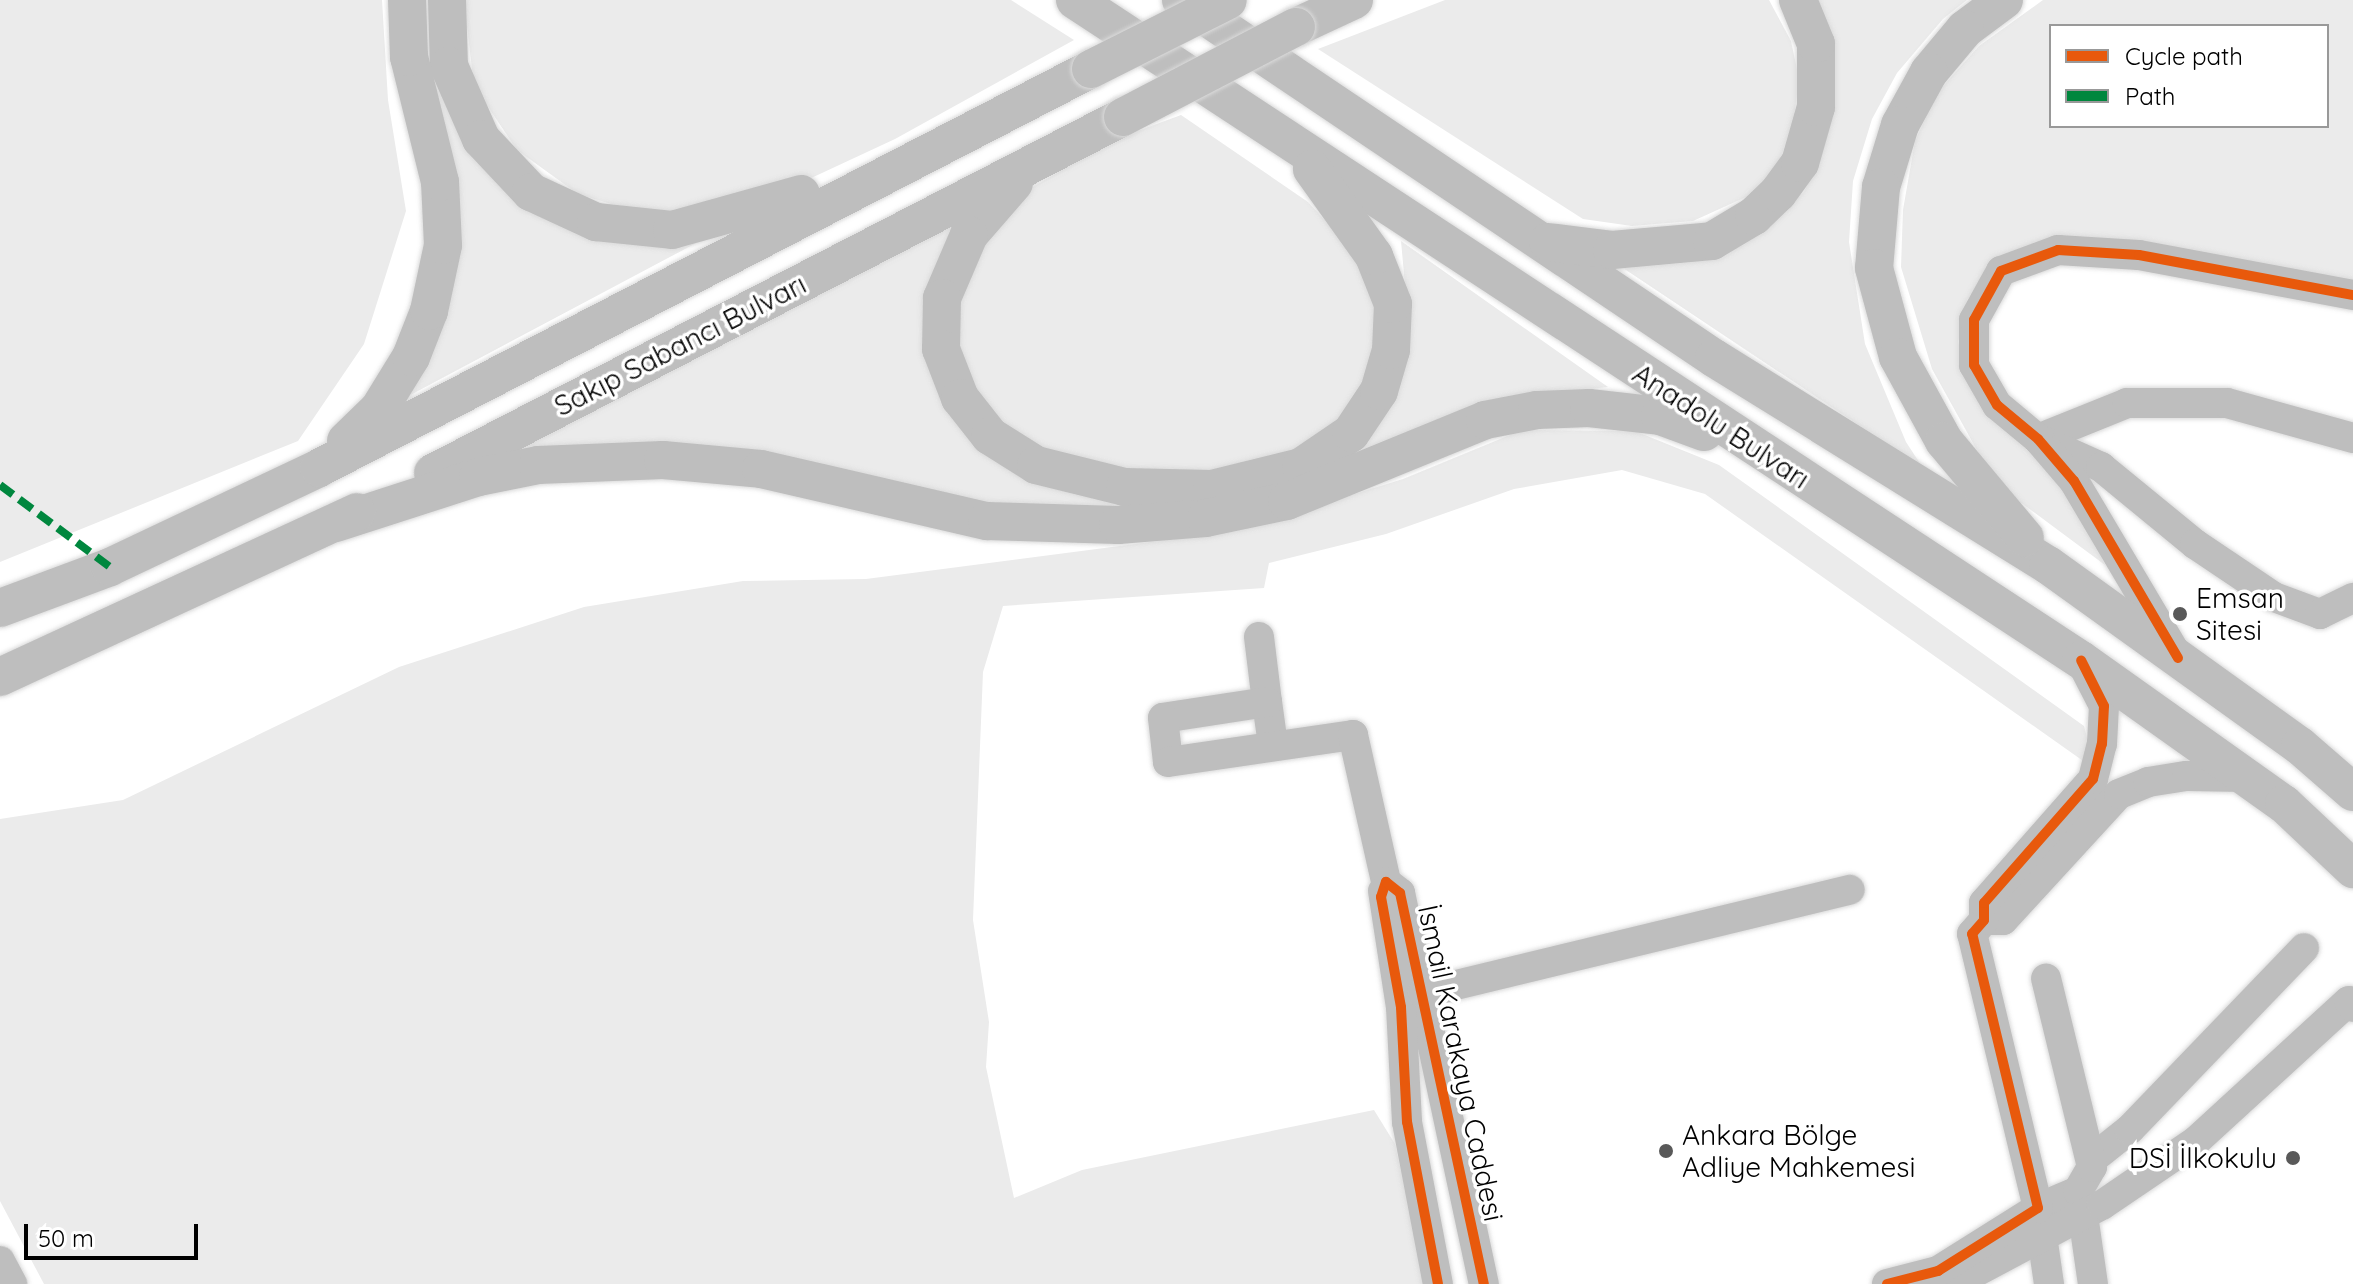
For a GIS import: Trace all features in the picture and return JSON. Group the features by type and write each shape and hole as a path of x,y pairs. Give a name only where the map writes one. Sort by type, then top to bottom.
{"main road":[{"path":"319,468 379,409 411,357 429,311 443,245 440,182 409,57 407,0"},
{"path":"447,0 449,66 481,139 531,192 596,222 685,227 752,212 943,142"},
{"name":"Anadolu Bulvarı","path":"1075,0 1298,150 2081,660 2284,804 2353,869"},
{"name":"Anadolu Bulvarı","path":"1181,0 1714,358 2048,565 2300,746 2353,792"},
{"name":"Sakıp Sabancı Bulvarı","path":"0,608 110,567 319,468 943,142 1228,0"},
{"name":"Sakıp Sabancı Bulvarı","path":"0,677 336,523 1035,161 1354,0"},
{"path":"1542,241 1612,250 1712,241 1770,200 1800,163 1816,107 1816,44 1798,0"},
{"path":"2004,0 1965,29 1929,72 1900,125 1881,187 1874,268 1898,357 1944,441 2048,565"},
{"path":"1035,161 969,235 950,273 940,336 948,375 960,398 990,436 1036,465 1125,487 1212,489 1301,467 1351,433 1379,391 1391,350 1393,304 1374,256 1298,150"},
{"path":"336,523 478,477 538,465 663,460 761,469 987,521 1104,525 1206,518 1287,501 1485,420 1537,410 1589,408 1660,416 1765,455"}],"street":[{"path":"2178,658 2074,481 2038,439 1997,405 1974,365 1974,320 2001,271 2058,250 2139,255 2353,295"},
{"path":"2038,439 2127,403 2227,403 2353,438"},
{"path":"2038,439 2101,467 2195,544 2274,597 2320,614 2353,598"},
{"path":"1259,637 1273,745"},
{"path":"2049,1284 2040,1222 1972,934 1984,920 1984,903 2093,779 2104,706 2081,660"},
{"path":"1267,702 1163,718 1168,762 1353,735 1386,882"},
{"path":"1984,920 2003,920 2119,794 2148,782 2187,776 2246,777"},
{"name":"İsmail Karakaya Caddesi","path":"1438,1284 1407,1122 1401,1007 1381,897 1386,882 1400,893 1484,1284"},
{"path":"1423,993 1850,890"},
{"path":"2091,1160 2130,1129 2304,948"},
{"path":"1954,1284 2083,1187 2091,1160 2046,979"},
{"path":"1887,1284 1938,1271 2040,1222 2083,1215 2196,1141 2349,1001 2353,1007"},
{"path":"2083,1215 2093,1284"},
{"path":"0,1261 12,1284"}],"shaded area":[{"path":"0,0 382,0 388,100 406,211 364,344 298,441 0,562"},
{"path":"417,0 441,0 442,43 543,209 700,241 401,400 431,339 428,84"},
{"path":"464,0 1011,0 1074,40 895,139 764,200 668,221 578,194 517,150 474,86"},
{"path":"1445,0 1769,0 1791,41 1799,79 1794,117 1778,167 1746,197 1693,221 1632,226 1583,219 1318,49"},
{"path":"1813,0 1967,0 1943,19 1897,73 1872,119 1853,181 1849,242 1865,344 1906,442 1923,468 1623,268 1695,262 1744,245 1804,192 1824,149 1828,103"},
{"path":"2043,0 2353,0 2353,284 2062,241 1998,265 1967,300 1958,342 1973,390 2084,512 2105,565 2012,496 1978,452 1932,369 1901,267 1903,210 1915,141 1937,93 1979,46"},
{"path":"1181,115 1308,202 1368,267 1383,344 1359,399 1317,443 1258,468 1186,477 1049,456 990,412 961,364 959,308 973,253 1031,188 1116,139"},
{"path":"968,209 940,382 1069,489 1331,463 1408,318 1401,241 1608,387 1509,398 1262,493 1068,515 500,451"},
{"path":"1522,430 1635,431 1719,465 2084,726 2089,745 2086,763 1705,494 1622,470 1514,489 1386,534 1269,563 1264,588 1003,606 983,672 973,920 989,1022 986,1067 1014,1198 1082,1170 1374,1110 1395,1144 1426,1284 44,1284 0,1201 0,819 123,800 399,667 584,607 743,581 866,579 1235,531 1403,479"}],"marked path":[{"path":"0,485 110,567"}],"cycle path":[{"path":"2178,658 2074,481 2038,439 1997,405 1974,365 1974,320 2001,271 2058,250 2139,255 2353,295"},
{"path":"1887,1284 1938,1271 2038,1208 1972,934 1984,920 1984,903 2093,779 2102,744 2104,706 2081,660"},
{"path":"1438,1284 1407,1122 1401,1007 1381,897 1386,882 1400,893 1484,1284"}],"place":[{"name":"Emsan Sitesi","path":"2180,614"},
{"name":"Ankara Bölge Adliye Mahkemesi","path":"1666,1151"},
{"name":"DSİ İlkokulu","path":"2293,1158"}]}
